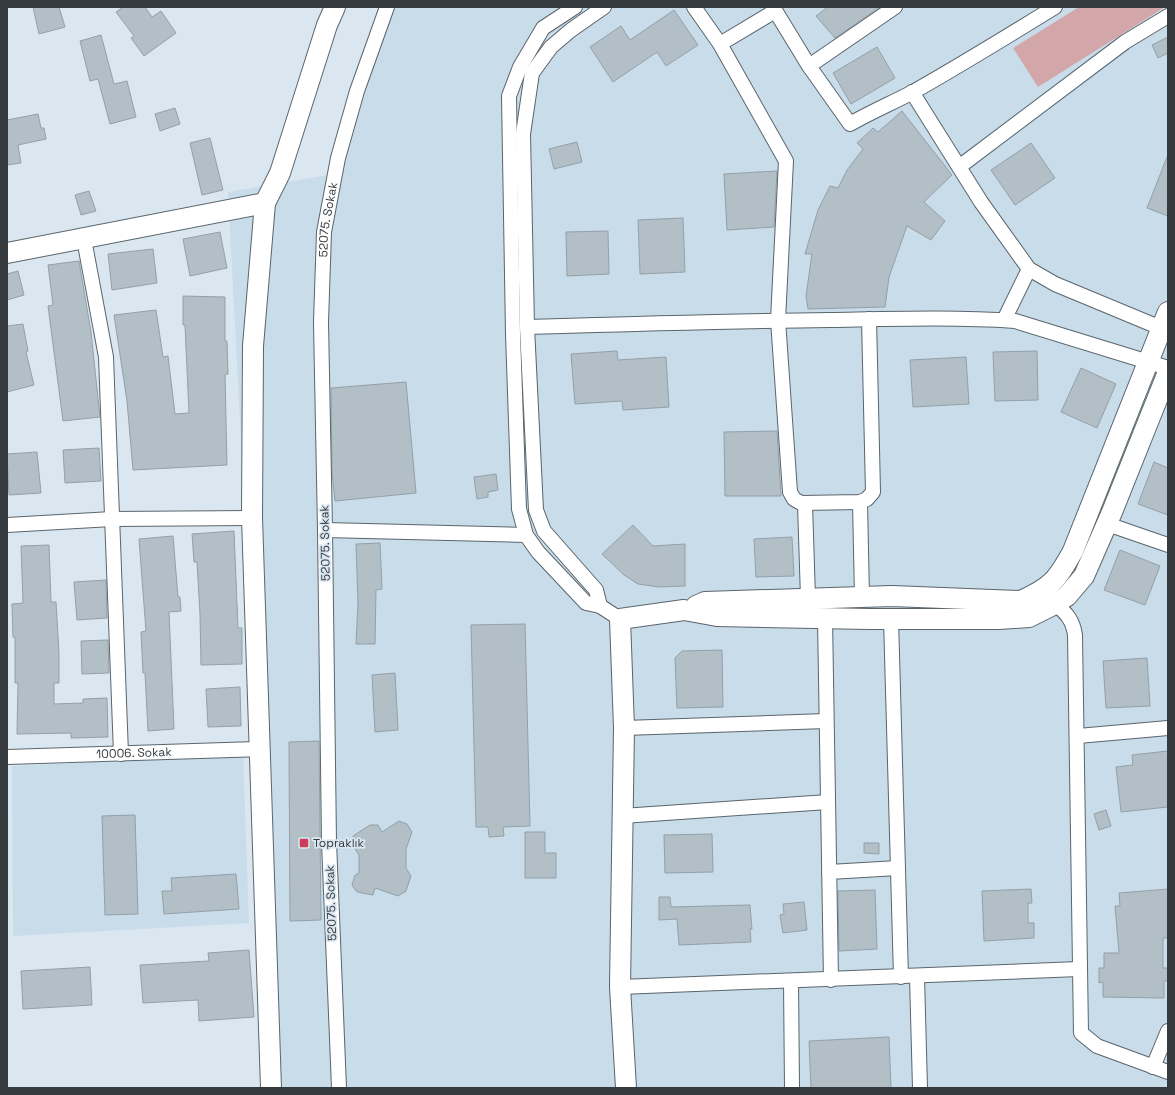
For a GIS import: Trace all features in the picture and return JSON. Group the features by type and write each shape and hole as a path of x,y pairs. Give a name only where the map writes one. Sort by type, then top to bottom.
{"street":[{"path":"271,1088 252,518 253,346 265,203 280,173 327,25 335,7"},
{"name":"52075. Sokak","path":"339,1088 329,842 326,530 321,322 324,232 338,158 357,91 387,7"},
{"path":"575,7 543,28 520,67 509,96 513,326 519,509 526,535 538,552 586,603 600,606 620,619 684,610 705,602 892,596 1021,601 1040,593 1058,578 1073,551 1164,320 1054,284 1029,269 981,202 912,92"},
{"path":"600,606 596,590 544,531 536,510 527,327 523,134 532,73 551,47 571,30 604,7"},
{"path":"694,7 720,44 786,161 778,320 790,492 797,502 805,504 860,502 870,496 874,487 869,319"},
{"path":"809,66 895,7"},
{"path":"720,44 774,9 809,66 850,124 875,109 894,102 961,65 1055,7"},
{"path":"959,167 1125,42 1168,16"},
{"path":"7,253 265,203"},
{"path":"84,239 106,357 121,754"},
{"path":"1004,320 1029,269"},
{"path":"527,327 778,320 967,318 1004,320 1015,321 1168,368"},
{"path":"684,610 717,616 999,619 1029,617 1067,596 1084,576 1107,524 1168,372"},
{"path":"860,502 862,597"},
{"path":"805,504 808,598"},
{"path":"7,525 112,519 252,518"},
{"path":"1107,524 1168,545"},
{"path":"326,530 526,535"},
{"path":"1055,604 1066,612 1074,624 1075,635 1078,736 1079,969 1081,1033 1097,1046 1168,1072"},
{"path":"825,618 831,980"},
{"path":"891,618 901,977"},
{"path":"620,619 624,728 620,987 626,1088"},
{"path":"624,728 826,721"},
{"path":"1078,736 1168,728"},
{"name":"10006. Sokak","path":"7,757 260,749"},
{"path":"622,816 828,802"},
{"path":"829,872 898,868"},
{"path":"620,987 917,977 1079,969"},
{"path":"917,977 920,1088"},
{"path":"791,981 792,1088"},
{"path":"1152,1067 1168,1031"}],"shaded area":[{"path":"391,7 1168,7 1168,1088 275,1088 228,192 340,173"},
{"path":"1079,7 1165,7 1038,87 1013,48"},
{"path":"243,755 249,923 13,936 12,766"}],"building":[{"path":"33,7 59,7 65,27 39,34"},
{"path":"123,7 145,7 152,17 161,11 176,33 144,56 131,38 134,36 116,12"},
{"path":"828,7 880,7 835,38 816,16"},
{"path":"674,10 698,45 666,66 657,52 613,82 590,47 621,26 630,40"},
{"path":"101,35 114,84 127,81 136,117 110,124 98,79 90,81 80,41"},
{"path":"1168,37 1168,53 1158,58 1152,45"},
{"path":"877,47 895,78 851,104 833,73"},
{"path":"175,108 180,124 160,131 155,114"},
{"path":"902,111 952,175 924,202 945,221 931,240 907,226 889,277 885,307 808,309 806,296 812,254 805,254 818,210 830,186 838,188 847,170 863,149 857,143 873,128 878,132"},
{"path":"38,114 41,128 44,128 46,139 18,145 21,163 7,165 7,120"},
{"path":"210,138 223,190 202,195 190,143"},
{"path":"577,142 582,162 554,169 549,149"},
{"path":"1031,143 1055,178 1015,205 991,170"},
{"path":"1168,157 1168,216 1147,208"},
{"path":"777,171 774,227 727,230 724,174"},
{"path":"89,191 96,211 81,215 75,195"},
{"path":"683,218 685,272 640,274 638,220"},
{"path":"608,231 609,274 567,276 566,232"},
{"path":"220,232 227,268 190,276 183,239"},
{"path":"153,249 157,283 112,290 108,254"},
{"path":"79,261 91,332 100,417 63,421 48,306 53,305 48,265"},
{"path":"18,271 24,295 7,300 7,274"},
{"path":"183,296 225,297 225,341 227,341 228,374 225,375 227,465 133,470 127,401 114,315 156,310 163,357 168,356 175,414 189,413 185,325 183,325"},
{"path":"23,324 28,351 26,352 34,385 7,392 7,326"},
{"path":"617,351 618,360 666,357 669,407 623,410 622,401 575,404 571,354"},
{"path":"1037,351 1038,400 995,401 993,352"},
{"path":"966,357 969,404 913,407 910,360"},
{"path":"1081,368 1116,384 1097,428 1061,412"},
{"path":"406,382 416,493 335,501 332,472 331,388"},
{"path":"777,431 781,496 725,496 724,432"},
{"path":"99,448 101,481 65,483 63,450"},
{"path":"37,452 41,493 9,495 7,454"},
{"path":"1154,462 1168,468 1168,515 1138,504"},
{"path":"496,474 498,490 488,492 488,497 477,499 474,477"},
{"path":"633,525 653,546 685,544 685,586 659,587 638,584 624,575 602,554"},
{"path":"234,531 238,628 242,628 242,664 201,665 197,562 194,562 192,534"},
{"path":"173,536 178,597 180,597 181,611 169,612 174,729 148,731 141,632 146,631 139,539"},
{"path":"792,537 794,576 756,577 754,539"},
{"path":"380,543 382,589 376,590 375,644 356,644 358,602 356,544"},
{"path":"49,545 51,602 56,602 59,653 59,683 54,683 54,704 83,703 83,699 107,698 108,737 71,738 71,733 17,734 18,683 15,683 15,637 13,637 12,604 23,603 21,546"},
{"path":"1120,550 1160,566 1145,605 1104,590"},
{"path":"106,580 107,618 77,620 74,582"},
{"path":"525,624 530,826 503,827 504,836 489,837 488,827 476,827 471,625"},
{"path":"108,640 109,673 82,674 81,641"},
{"path":"722,650 723,707 677,708 675,658 682,651"},
{"path":"1147,658 1150,706 1106,708 1103,661"},
{"path":"395,673 398,730 375,732 372,675"},
{"path":"240,687 241,726 208,727 206,689"},
{"name":"Topraklık","path":"319,741 321,920 290,921 289,742"},
{"path":"1168,751 1168,807 1121,812 1116,767 1133,765 1132,755"},
{"path":"1106,810 1111,826 1099,830 1094,814"},
{"path":"135,815 138,914 105,915 102,816"},
{"path":"399,821 407,824 412,832 406,849 406,868 411,876 406,891 398,896 375,888 373,895 357,892 352,885 355,875 359,873 359,855 352,844 353,836 370,825 378,825 382,832"},
{"path":"525,832 545,832 545,853 556,853 556,878 525,878"},
{"path":"712,834 713,872 665,873 664,835"},
{"path":"864,843 879,843 879,854 864,853"},
{"path":"236,874 239,909 164,914 162,891 172,891 171,878"},
{"path":"1031,889 1032,903 1028,903 1028,923 1034,923 1034,938 984,941 982,891"},
{"path":"1168,889 1168,938 1163,938 1163,968 1168,968 1168,981 1164,981 1164,998 1103,997 1103,982 1099,983 1099,968 1104,968 1104,953 1119,953 1115,906 1120,906 1119,893"},
{"path":"875,890 877,949 839,951 838,891"},
{"path":"659,897 670,897 671,907 750,905 752,929 750,929 751,942 679,945 677,919 659,920"},
{"path":"804,902 807,930 783,933 780,915 784,914 783,904"},
{"path":"249,950 254,1017 199,1021 198,1000 143,1003 140,965 209,961 208,953"},
{"path":"90,967 92,1005 23,1009 21,971"},
{"path":"889,1037 891,1088 811,1088 809,1041"}],"place":[{"name":"Topraklık","path":"304,843"}]}
